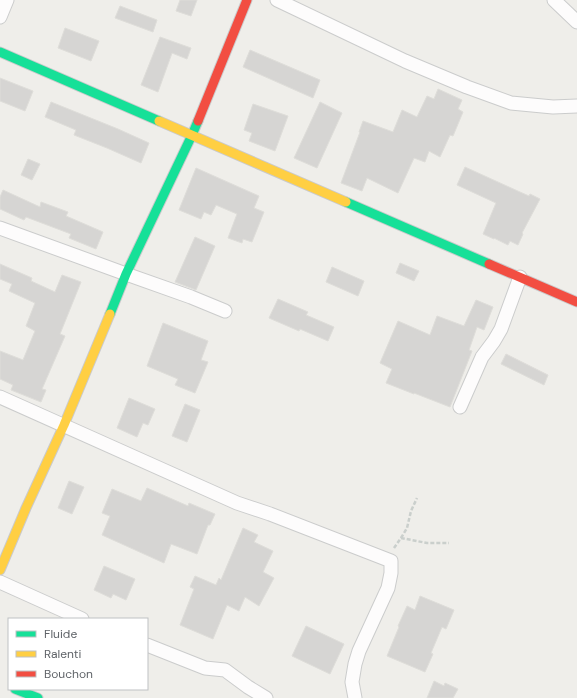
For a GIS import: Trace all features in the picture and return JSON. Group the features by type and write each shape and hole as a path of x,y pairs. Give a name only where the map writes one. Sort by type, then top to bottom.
{"street":[{"path":"0,17 8,0"},
{"path":"0,570 26,508 64,425 126,274 192,135 247,0"},
{"path":"277,0 405,61 467,87 511,103 553,107 577,106"},
{"path":"554,0 577,22"},
{"path":"0,52 577,302"},
{"path":"0,228 191,297 225,311"},
{"path":"460,408 482,358 501,329 520,277"},
{"path":"0,398 64,425 237,503 391,560 391,574 388,588 359,651 355,664 352,682 355,698"},
{"path":"0,582 80,618"},
{"path":"148,645 205,668 225,670 266,698"},
{"path":"18,690 38,698"}],"path":[{"path":"391,560 394,547 402,538 407,528 411,511 417,498"},
{"path":"402,538 427,543 449,543"}],"building":[{"path":"180,0 197,0 191,16 176,11"},
{"path":"120,6 157,20 153,32 115,18"},
{"path":"65,28 99,41 91,61 58,48"},
{"path":"160,37 191,48 187,59 172,53 158,92 141,85"},
{"path":"250,50 320,80 313,98 243,67"},
{"path":"0,78 33,91 25,111 0,101"},
{"path":"438,89 462,100 458,109 463,112 453,136 450,135 440,157 429,151 425,162 414,158 398,193 367,178 362,191 341,183 363,121 393,132 402,110 417,117 427,96 434,99"},
{"path":"51,102 149,143 141,163 74,135 76,130 45,117"},
{"path":"320,102 342,113 317,168 294,158"},
{"path":"253,104 288,116 275,151 249,141 252,133 244,130"},
{"path":"28,159 40,164 32,180 21,175"},
{"path":"465,167 529,196 530,194 540,199 522,233 523,234 518,245 510,241 508,245 483,234 496,203 457,185"},
{"path":"196,168 259,196 254,208 264,212 252,242 243,239 242,243 228,238 237,214 216,205 211,215 204,212 201,219 179,210"},
{"path":"3,190 40,207 41,202 68,212 66,216 103,232 96,249 69,238 71,234 26,217 24,220 0,209 0,197"},
{"path":"195,237 215,246 196,290 175,282"},
{"path":"400,263 419,271 414,281 396,273"},
{"path":"0,264 32,278 31,281 55,292 62,275 81,282 60,334 65,336 42,389 46,390 41,402 11,390 13,385 0,379 0,351 23,360 35,331 26,326 35,303 9,291 12,284 0,279"},
{"path":"332,267 364,281 358,296 326,282"},
{"path":"278,299 308,312 306,315 334,327 328,341 300,329 299,331 269,318"},
{"path":"476,300 493,307 484,330 477,327 469,350 472,351 450,407 386,383 392,369 380,363 398,321 430,335 437,316 464,326"},
{"path":"163,323 208,341 201,360 208,362 195,393 175,385 178,379 147,366"},
{"path":"506,354 548,375 544,385 501,364"},
{"path":"129,398 155,409 148,425 143,423 137,437 117,428"},
{"path":"185,404 200,410 187,442 172,436"},
{"path":"69,481 84,487 72,514 58,508"},
{"path":"147,488 188,506 189,503 215,514 210,525 208,525 197,554 171,544 164,563 102,535 110,516 102,513 112,489 141,501"},
{"path":"243,528 258,535 254,542 273,551 263,572 274,578 259,606 245,597 239,611 227,605 213,639 180,625 194,589 190,587 195,576 216,585 219,578 221,580"},
{"path":"104,566 135,579 126,600 113,594 111,598 94,590"},
{"path":"420,596 454,610 446,629 442,627 425,672 387,656 407,606 415,610"},
{"path":"306,626 344,644 330,674 292,656"},
{"path":"434,681 444,686 445,683 458,689 453,698 427,698"}],"traffic: fast":[{"path":"0,52 159,121"},
{"path":"110,314 126,274 198,121"},
{"path":"346,202 489,264"},
{"path":"18,690 38,698"}],"traffic: slow":[{"path":"159,121 346,202"},
{"path":"0,570 26,508 64,425 110,314"}],"traffic: jam":[{"path":"198,121 247,0"},
{"path":"489,264 577,302"}]}
